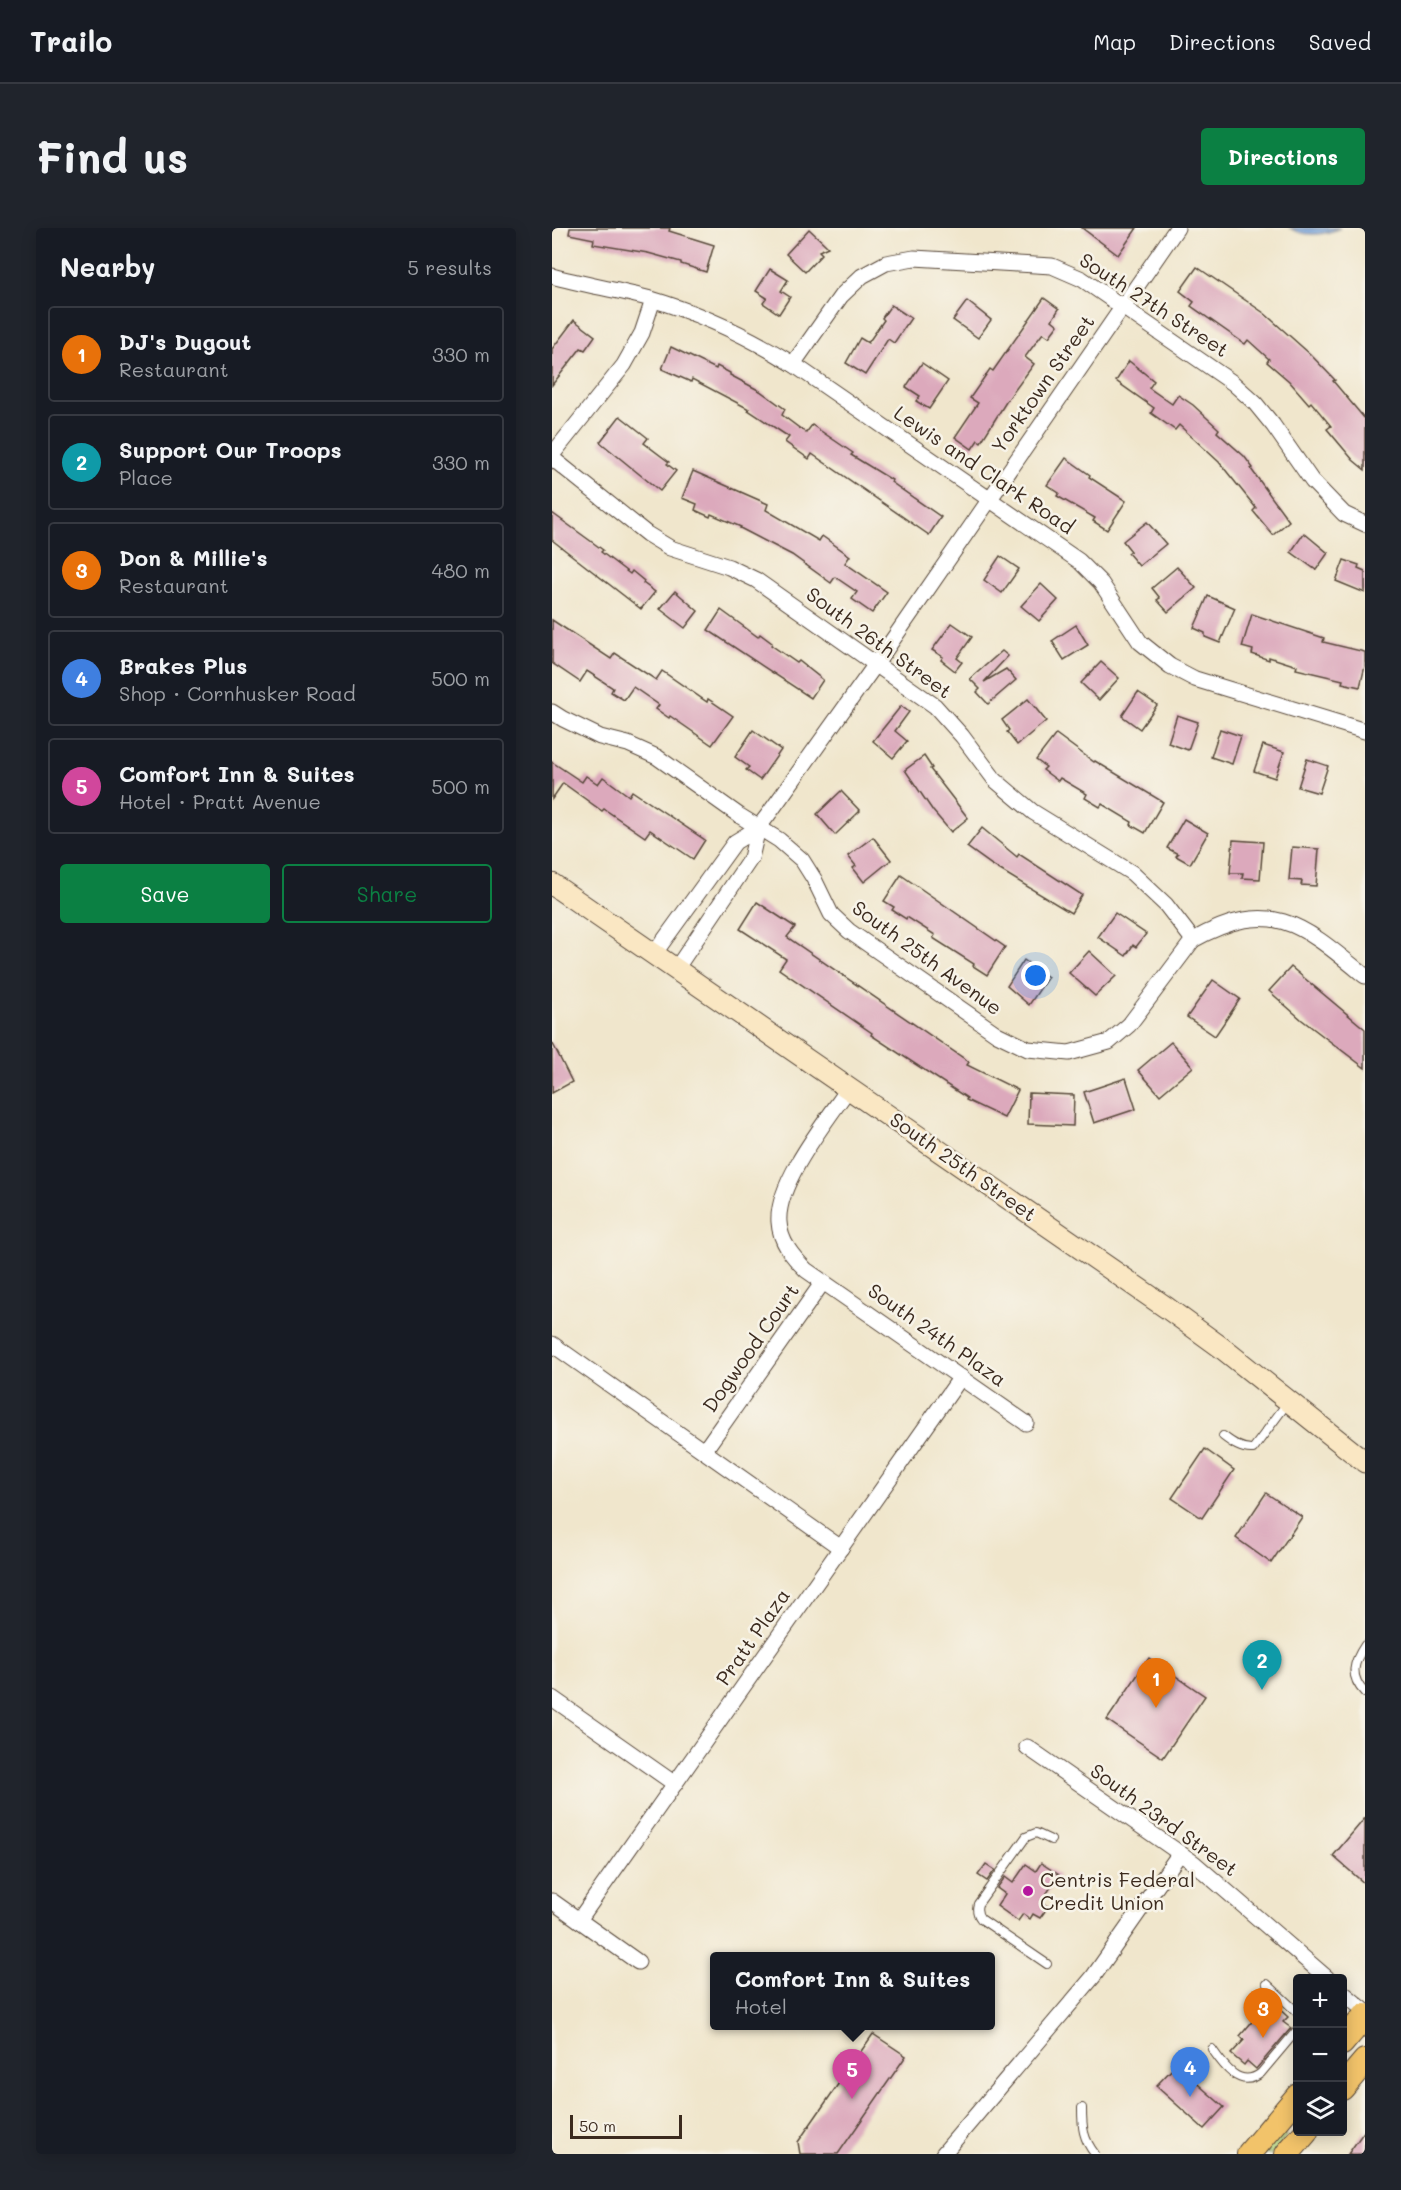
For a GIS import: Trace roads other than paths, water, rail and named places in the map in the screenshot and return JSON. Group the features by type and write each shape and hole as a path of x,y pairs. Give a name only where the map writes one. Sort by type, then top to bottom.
{"main road":[{"path":"1347,2037 1365,2016"},
{"path":"1347,2082 1365,2061"},
{"path":"1249,2154 1293,2102"},
{"path":"1287,2154 1303,2136"}],"street":[{"name":"Yorktown Street","path":"676,969 751,858 758,828 876,664 1177,228"},
{"name":"South 27th Street","path":"793,364 841,296 862,276 886,263 914,258 1052,266 1082,279 1233,382 1255,402 1312,481 1344,514 1365,524"},
{"name":"Lewis and Clark Road","path":"552,276 652,300 703,316 759,343 1079,561 1101,584 1140,642 1170,666 1196,679 1365,731"},
{"path":"552,457 624,365 642,333 652,300"},
{"name":"South 26th Street","path":"552,457 646,534 670,548 729,567 756,580 935,706 962,736 994,780 1033,812 1132,873 1166,905 1193,940"},
{"name":"South 25th Avenue","path":"552,712 600,737 628,744 657,757 758,828 779,840 802,860 831,914 849,931 997,1034 1028,1048 1069,1053 1109,1041 1129,1025 1146,1005 1193,940"},
{"name":"Yorktown Street","path":"654,954 735,842 758,828"},
{"name":"South 25th Street","path":"552,884 1167,1308 1365,1462"},
{"path":"1193,940 1210,930 1248,918 1267,918 1306,930 1365,976"},
{"name":"Dogwood Court","path":"704,1451 824,1282 806,1270 792,1255 783,1239 779,1222 788,1182 849,1088"},
{"name":"South 24th Plaza","path":"824,1282 1026,1423"},
{"path":"552,1344 841,1548"},
{"name":"Pratt Plaza","path":"579,1920 961,1377"},
{"path":"552,1698 675,1784"},
{"name":"South 23rd Street","path":"1027,1747 1194,1863 1322,1974"},
{"path":"944,2154 1093,1977 1180,1853"},
{"path":"552,1901 638,1962"},
{"path":"1347,1996 1365,2011"}],"lane":[{"path":"1223,1436 1237,1446 1248,1450 1253,1449 1288,1400"},
{"path":"1365,1645 1356,1659 1354,1671 1357,1682 1365,1693"},
{"path":"1047,1964 981,1918 977,1909 978,1904 1026,1837 1036,1833 1051,1840"},
{"path":"1267,1984 1293,2008"},
{"path":"1212,2049 1222,2064 1235,2075 1248,2079 1255,2078 1293,2036"},
{"path":"1082,2108 1082,2129 1095,2154"}],"water":[{"path":"1290,228 1340,228 1314,234 1301,233"}],"place":[{"name":"Support Our Troops","path":"1262,1690"},
{"name":"DJ's Dugout","path":"1156,1708"},
{"name":"Centris Federal Credit Union","path":"1028,1891"},
{"name":"Don & Millie's","path":"1263,2038"},
{"name":"Brakes Plus","path":"1190,2097"},
{"name":"Comfort Inn & Suites","path":"852,2099"}]}
